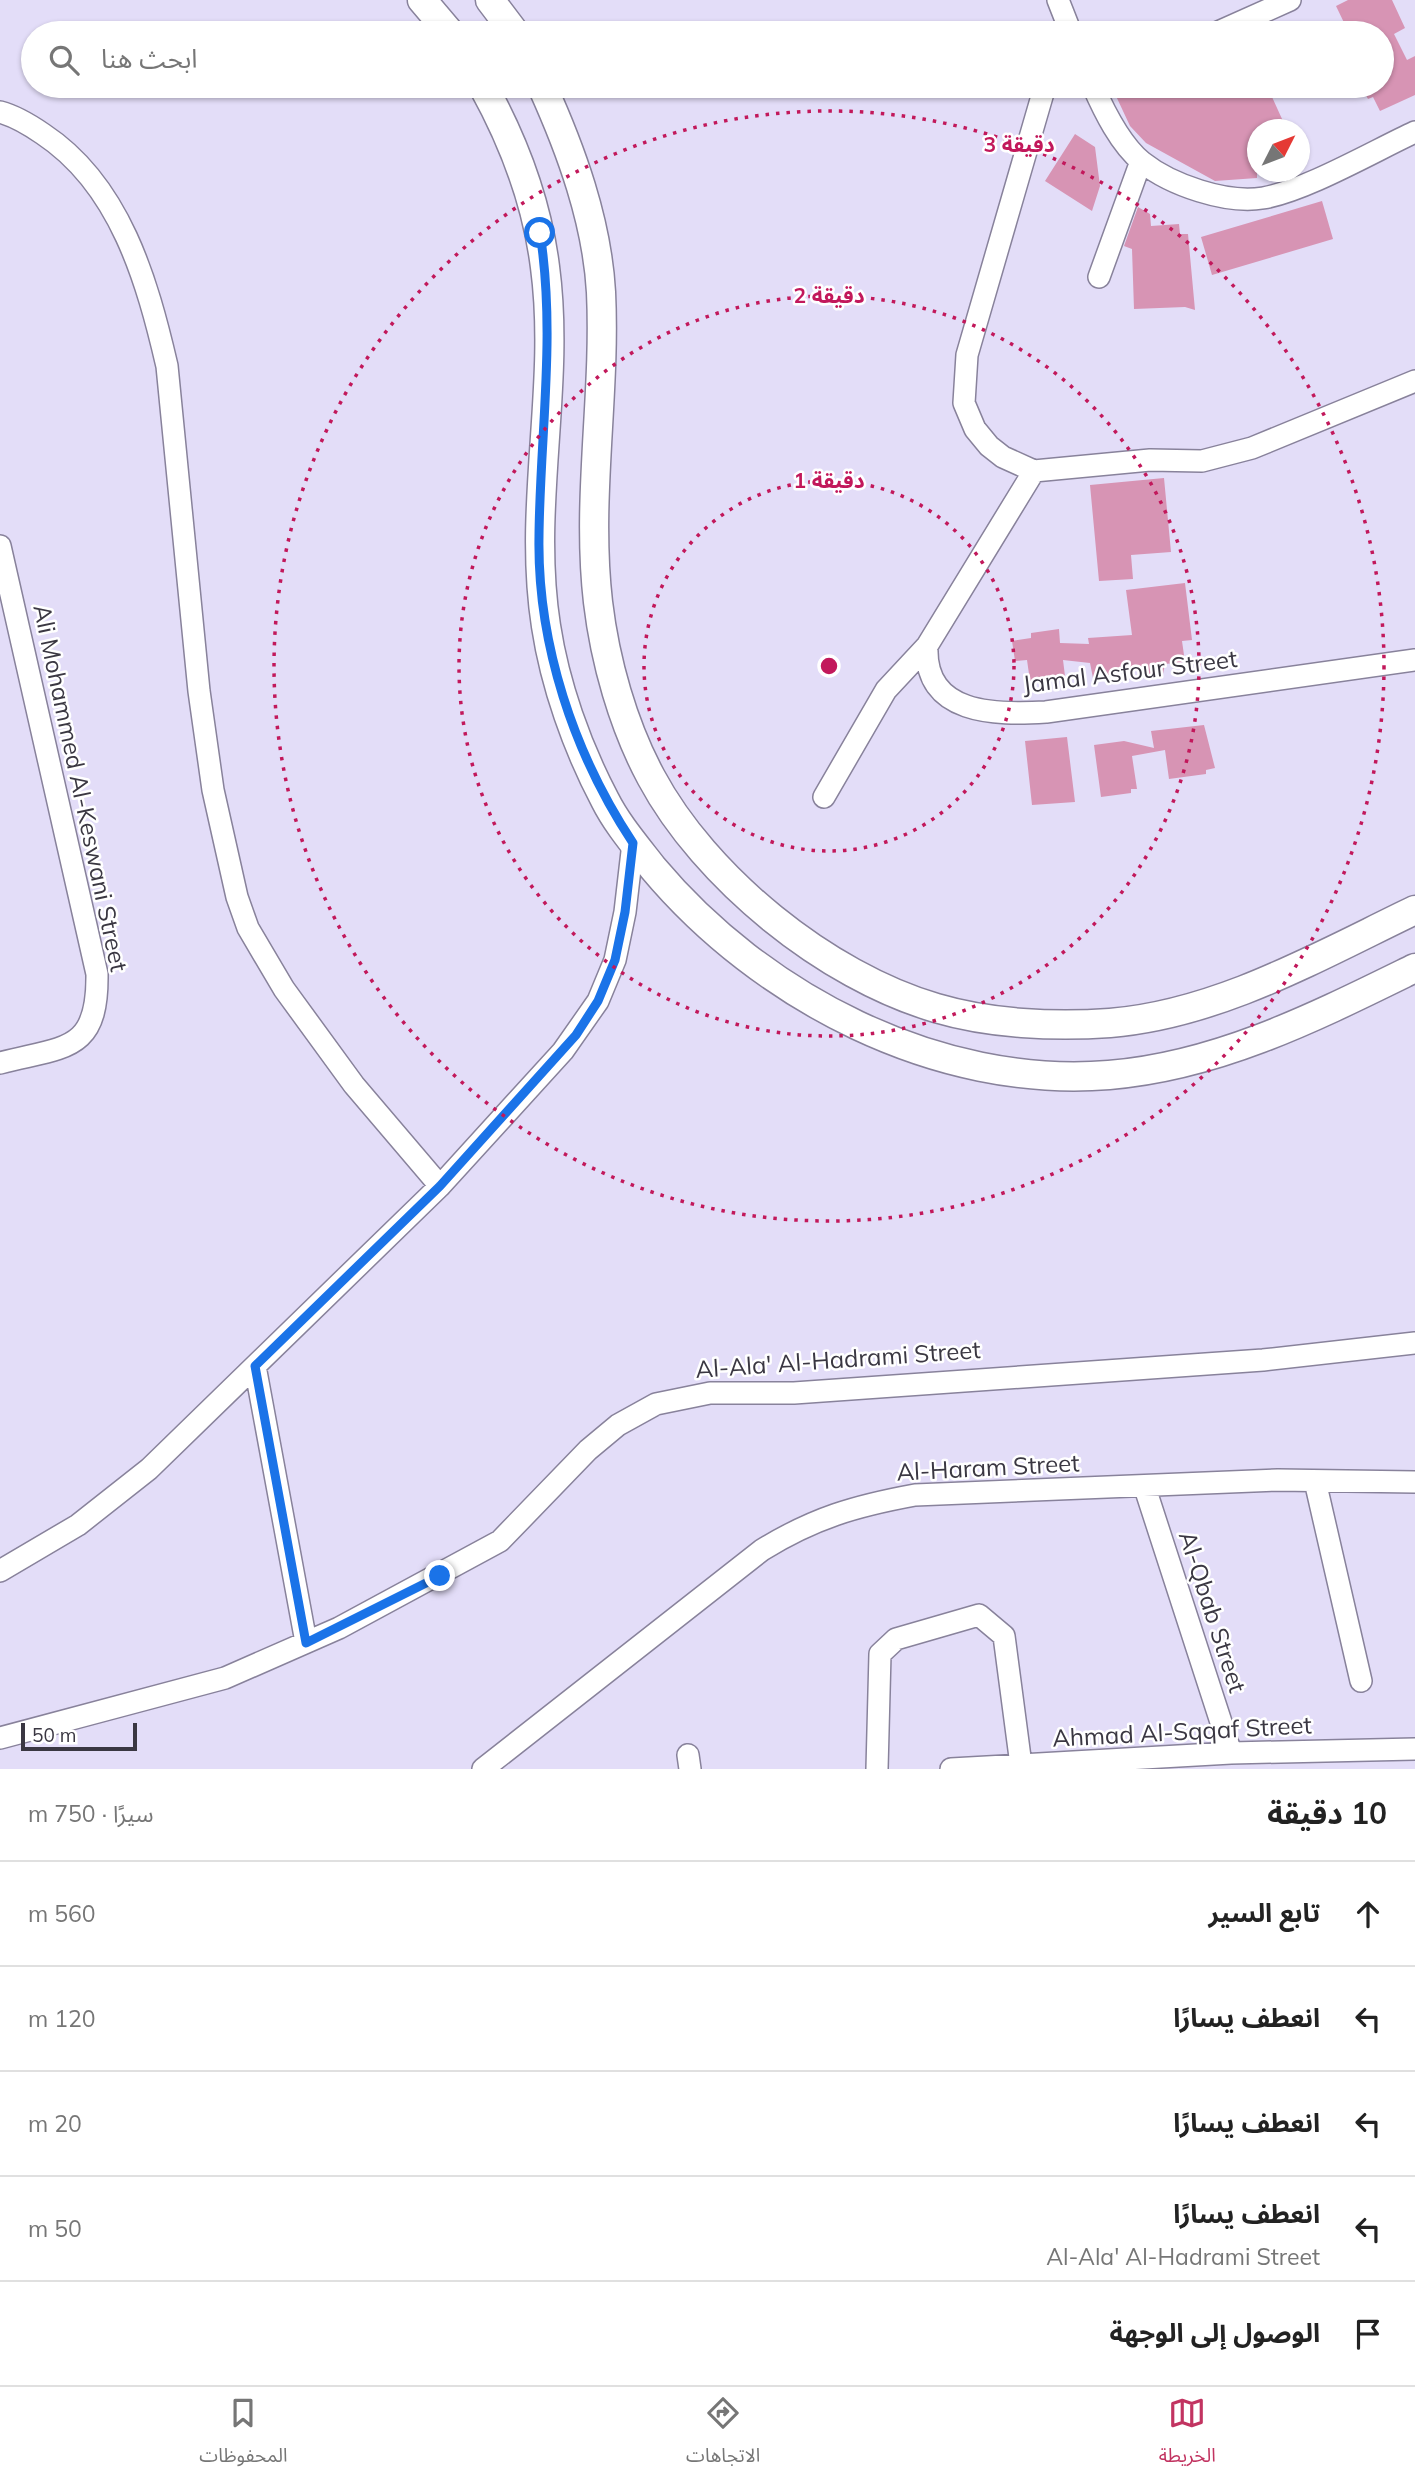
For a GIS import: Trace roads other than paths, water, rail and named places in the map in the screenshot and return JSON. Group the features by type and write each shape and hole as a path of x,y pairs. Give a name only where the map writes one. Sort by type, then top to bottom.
{"main road":[{"path":"422,0 440,21"},
{"path":"490,0 506,21"},
{"path":"489,98 514,149 532,201 545,270 548,373 538,539 545,622 552,658 591,769 606,802 633,843 674,892 763,971 856,1024 913,1048 992,1067 1070,1077 1110,1075 1174,1066 1261,1039 1415,968"},
{"path":"546,98 584,199 597,260 601,350 594,546 598,605 611,674 650,776 673,814 739,889 827,958 893,992 936,1008 1033,1023 1109,1023 1215,999 1277,976 1415,910"}],"street":[{"path":"1058,0 1067,21"},
{"path":"1243,21 1290,0"},
{"path":"1041,98 970,341 963,384 967,412 981,438 1003,457 1034,471 1150,460 1202,461 1228,456 1415,381"},
{"path":"1099,98 1113,126 1141,161 1219,197 1264,198 1302,185 1415,132"},
{"path":"0,112 29,125 80,163 118,220 156,317 168,380 199,691 213,790 237,897 248,928 284,989 354,1085 440,1186"},
{"path":"1099,277 1141,161"},
{"path":"824,797 887,690 927,646 1034,471"},
{"name":"Ali Mohammed Al-Keswani Street","path":"0,545 97,974 97,1006 89,1028 78,1039 65,1046 0,1062"},
{"name":"Jamal Asfour Street","path":"927,646 930,676 940,692 965,707 999,713 1058,710 1415,660"},
{"path":"0,1571 78,1525 114,1498 255,1366 440,1186 563,1051 593,1010 606,983 621,936 633,843"},
{"name":"Al-Ala' Al-Hadrami Street","path":"0,1738 225,1678 339,1629 477,1556 500,1541 579,1459 618,1425 656,1404 680,1397 735,1392 794,1393 1263,1360 1415,1343"},
{"path":"255,1366 306,1643"},
{"path":"1315,1481 1361,1681"},
{"name":"Al-Haram Street","path":"483,1769 762,1550 802,1525 863,1504 915,1495 1315,1481 1415,1482"},
{"name":"Al-Qbab Street","path":"1145,1488 1231,1753"},
{"path":"877,1769 880,1654 896,1639 979,1615 1004,1636 1021,1765"},
{"name":"Ahmad Al-Sqqaf Street","path":"951,1769 1021,1765 1118,1765 1231,1753 1341,1760 1415,1749"}]}
